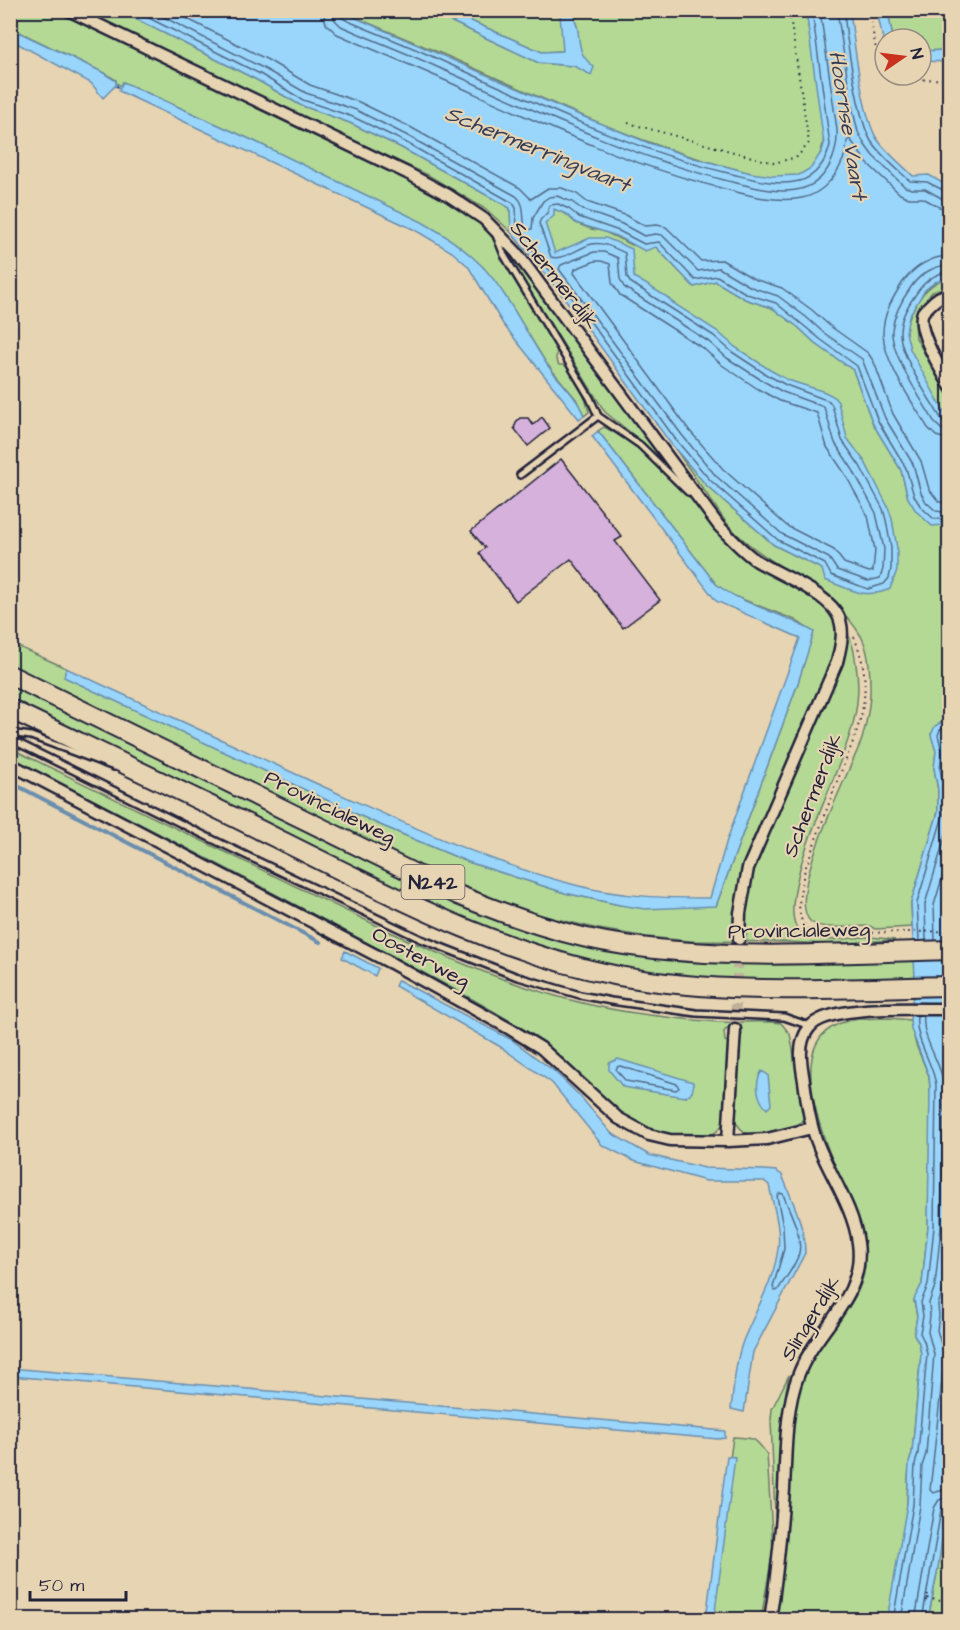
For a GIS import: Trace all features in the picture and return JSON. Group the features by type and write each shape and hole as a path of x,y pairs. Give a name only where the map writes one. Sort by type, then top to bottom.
{"highway":[{"name":"Provincialeweg","path":"10,675 459,895 536,924 623,945 709,954 950,950"},
{"name":"N242","path":"10,709 451,923 532,954 616,975 714,988 750,990 950,986"}],"street":[{"name":"Schermerdijk","path":"68,10 407,173 473,210 492,226 516,252 706,510 734,542 756,560 799,584 836,613 842,635 837,662 748,868 740,913 739,939"},
{"path":"950,294 942,295 923,312 922,323 927,342 950,386"},
{"name":"Oosterweg","path":"10,764 381,958 500,1023 541,1048 618,1118 649,1135 670,1140 728,1142 766,1139 812,1128"},
{"path":"810,1026 820,1018 835,1014 950,1009"},
{"name":"Slingerdijk","path":"770,1620 780,1545 788,1430 794,1388 798,1374 816,1339 852,1290 860,1259 854,1223 812,1128 801,1061 801,1046 810,1026"},
{"path":"728,1142 735,1029"}],"lane":[{"path":"492,226 504,255 590,398 597,416 640,445 706,510"},
{"path":"520,475 597,416"},
{"path":"10,733 31,736 108,766 139,771"},
{"path":"10,739 421,939 514,976 572,993 611,1001 696,1013 784,1017 810,1026"}],"path":[{"path":"628,123 774,164 797,157 809,143 789,10"},
{"path":"869,10 873,33"},
{"path":"933,79 950,79"},
{"name":"Schermerdijk","path":"852,631 864,666 862,717 805,869 800,894 802,923 811,932 819,934 950,931"},
{"path":"945,1602 950,1576"},
{"path":"927,1598 950,1603"}],"green space":[{"path":"10,11 56,11 429,188 483,222 557,347 556,359 559,365 566,365 577,382 589,412 584,416 576,399 546,363 516,314 483,267 300,164 123,82 121,86 116,83 116,80 102,72 11,28"},
{"path":"75,11 120,11 257,80 300,105 350,123 400,147 510,208 511,226 525,245 545,223 553,208 566,214 576,223 603,231 632,245 656,247 694,287 715,281 745,299 772,308 816,344 853,370 873,424 901,470 908,498 948,529 949,718 931,734 936,751 934,768 938,790 938,812 911,903 912,927 875,929 870,926 831,927 811,922 805,908 806,887 812,861 862,739 867,719 870,679 865,647 861,636 849,619 834,604 765,556 732,529 674,447 706,485 774,545 822,569 560,292 511,232 487,210 428,175"},
{"path":"340,11 429,11 539,63 574,66 591,74 577,44 578,30 572,11 806,11 824,132 823,145 815,164 805,173 791,178 756,174 694,157 620,131"},
{"path":"448,11 561,11 564,51 542,52"},
{"path":"888,11 949,11 949,50 933,51 933,27 891,27"},
{"path":"509,249 687,486 641,441 605,412 506,252"},
{"path":"949,278 949,285 932,292 919,309 915,321 916,338 949,398 949,421 911,353 906,333 910,315 921,297 931,286"},
{"path":"604,427 624,438 660,467 744,554 812,596 841,623 848,634 854,653 858,681 856,713 802,860 794,895 793,916 796,926 810,937 829,940 871,937 895,940 827,944 690,941 599,929 506,907 417,868 11,666 10,643 66,668 65,677 378,824 468,862 565,893 620,905 716,906 798,683 813,632 795,620 729,594 716,584 598,431"},
{"path":"10,682 489,915 754,960 915,961 915,977 774,982 703,980 632,971 541,948 454,916 11,701"},
{"path":"10,748 388,931 478,970 539,991 603,1008 678,1019 781,1023 790,1034 805,1113 803,1119 791,1128 768,1134 749,1134 739,1127 734,1116 739,1042 742,1034 739,1028 727,1028 724,1032 725,1041 728,1042 724,1121 720,1128 709,1136 702,1137 673,1135 652,1130 616,1109 556,1052 516,1024 303,909 11,758"},
{"path":"889,1018 910,1020 916,1045 929,1076 931,1104 928,1226 922,1284 914,1300 917,1316 914,1334 921,1354 912,1453 908,1471 907,1504 896,1576 887,1619 775,1620 788,1520 792,1436 801,1385 816,1351 851,1304 864,1271 865,1250 860,1227 820,1124 813,1094 811,1067 816,1044 837,1024 852,1020"},
{"path":"789,1375 777,1524 771,1420 772,1409"},
{"path":"733,1437 753,1440 767,1454 773,1550 761,1619 708,1620"},
{"path":"949,1489 949,1599 944,1598 943,1604 949,1605 949,1619 928,1620 938,1568"}],"water":[{"path":"120,11 340,11 567,110 649,143 694,158 751,173 773,176 799,175 811,168 824,144 806,11 850,11 863,96 877,139 913,176 929,175 949,187 949,278 935,282 925,290 909,316 906,332 910,349 949,421 949,542 948,529 943,525 932,526 916,511 908,498 901,470 873,424 853,370 816,344 772,308 745,299 715,281 694,287 656,247 645,251 617,236 576,223 566,214 554,209 554,216 545,223 555,253 590,238 606,238 632,249 634,277 717,331 735,347 770,370 788,380 833,396 838,402 847,438 865,462 892,519 897,548 897,570 890,589 872,594 857,592 825,580 822,569 774,545 706,485 671,444 577,314 511,232 510,208 400,147 350,123 300,105 257,80"},
{"path":"429,11 448,11 542,52 563,51 560,15 561,11 572,11 578,28 581,51 585,59 594,67 591,75 574,66 539,63"},
{"path":"877,11 888,11 891,27 880,27"},
{"path":"10,28 102,72 116,81 116,84 121,86 123,82 254,141 422,222 446,236 475,259 491,276 546,363 572,395 584,416 579,419 503,324 468,266 452,252 415,230 119,91 120,88 115,86 103,98 91,83 11,40"},
{"path":"949,50 949,62 933,61 933,51"},
{"path":"598,431 716,584 739,598 814,632 798,683 716,906 645,909 620,905 565,893 468,862 378,824 64,677 66,668 378,811 511,866 611,893 710,898 727,840 800,638 716,601 592,436"},
{"path":"949,718 949,1489 928,1619 887,1620 907,1504 909,1463 912,1453 921,1354 914,1334 917,1316 914,1299 922,1284 928,1226 930,1086 929,1076 911,1029 910,1020 915,977 911,903 938,812 938,790 934,768 936,751 931,735 935,726"},
{"path":"345,951 378,968 375,976 342,958"},
{"path":"398,980 512,1040 554,1071 580,1096 611,1133 649,1155 705,1168 776,1171 782,1175 800,1223 805,1253 753,1352 744,1412 731,1409 738,1358 768,1284 776,1261 779,1241 778,1225 769,1185 764,1181 706,1181 634,1161 602,1145 552,1083 499,1046 395,986"},
{"path":"618,1059 693,1082 692,1092 685,1097 623,1087 609,1070 609,1063"},
{"path":"762,1071 768,1075 771,1105 767,1109 758,1091 758,1081"},
{"path":"10,1368 725,1431 725,1438 11,1376"},
{"path":"727,1456 735,1457 714,1619 706,1619"}],"building":[{"path":"542,417 550,428 528,446 514,428 517,421 520,418 528,418 533,425"},
{"path":"561,459 622,537 615,541 660,600 623,628 571,559 516,601 479,553 485,548 471,531"}],"waterway":[{"path":"10,782 320,942"}],"tunnel":[{"path":"735,1029 738,949"}],"water label":[{"name":"Hoornse Vaart","path":"849,125"},
{"name":"Schermerringvaart","path":"538,148"}]}
